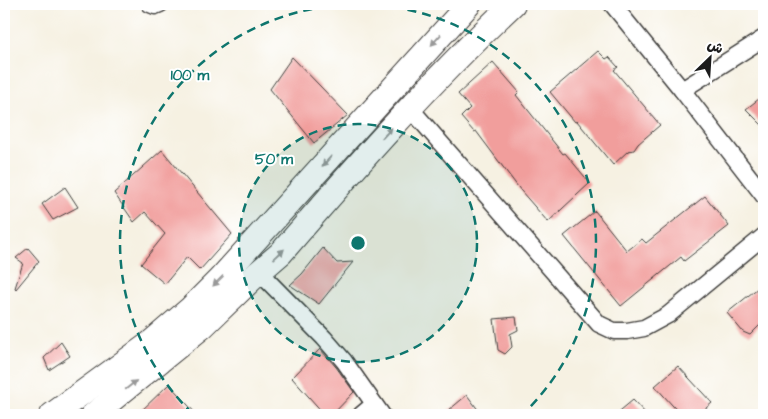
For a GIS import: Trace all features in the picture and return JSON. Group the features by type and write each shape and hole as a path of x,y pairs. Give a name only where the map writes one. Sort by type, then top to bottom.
{"main road":[{"path":"52,415 148,345 191,308 220,279 469,4"},
{"path":"93,415 202,327 281,253 466,47 513,4"}],"street":[{"path":"150,4 155,6 160,4"},
{"path":"612,4 682,90 764,196"},
{"path":"682,90 764,38"},
{"path":"410,108 599,324 614,331 644,328 668,315 764,236"},
{"path":"259,272 344,361 378,410 360,415"}],"building":[{"path":"598,51 606,59 609,57 618,67 614,70 660,125 638,144 634,150 628,151 613,165 550,92"},
{"path":"292,57 348,115 314,143 270,89"},
{"path":"493,62 519,92 516,95 563,154 565,153 590,183 548,222 521,191 476,131 474,132 461,117 470,108 458,94"},
{"path":"764,95 764,127 746,109"},
{"path":"162,150 232,234 200,270 187,257 165,284 141,264 165,234 145,212 134,222 114,193"},
{"path":"65,187 78,207 53,220 42,204"},
{"path":"705,196 729,226 684,261 681,257 621,306 564,236 595,211 627,251 642,239 646,243"},
{"path":"28,248 39,261 16,289 23,263 16,258"},
{"path":"323,248 337,263 353,262 319,304 290,285 302,274"},
{"path":"764,283 764,321 750,335 743,332 727,313"},
{"path":"516,317 518,330 510,334 512,347 505,354 498,350 494,319"},
{"path":"61,342 70,356 49,370 44,358"},
{"path":"320,349 354,392 332,415 325,415 292,378"},
{"path":"678,366 712,403 706,408 707,415 681,415 655,386"},
{"path":"169,384 197,415 137,415"},
{"path":"467,395 482,415 443,415"},
{"path":"633,400 647,415 615,415"}]}
